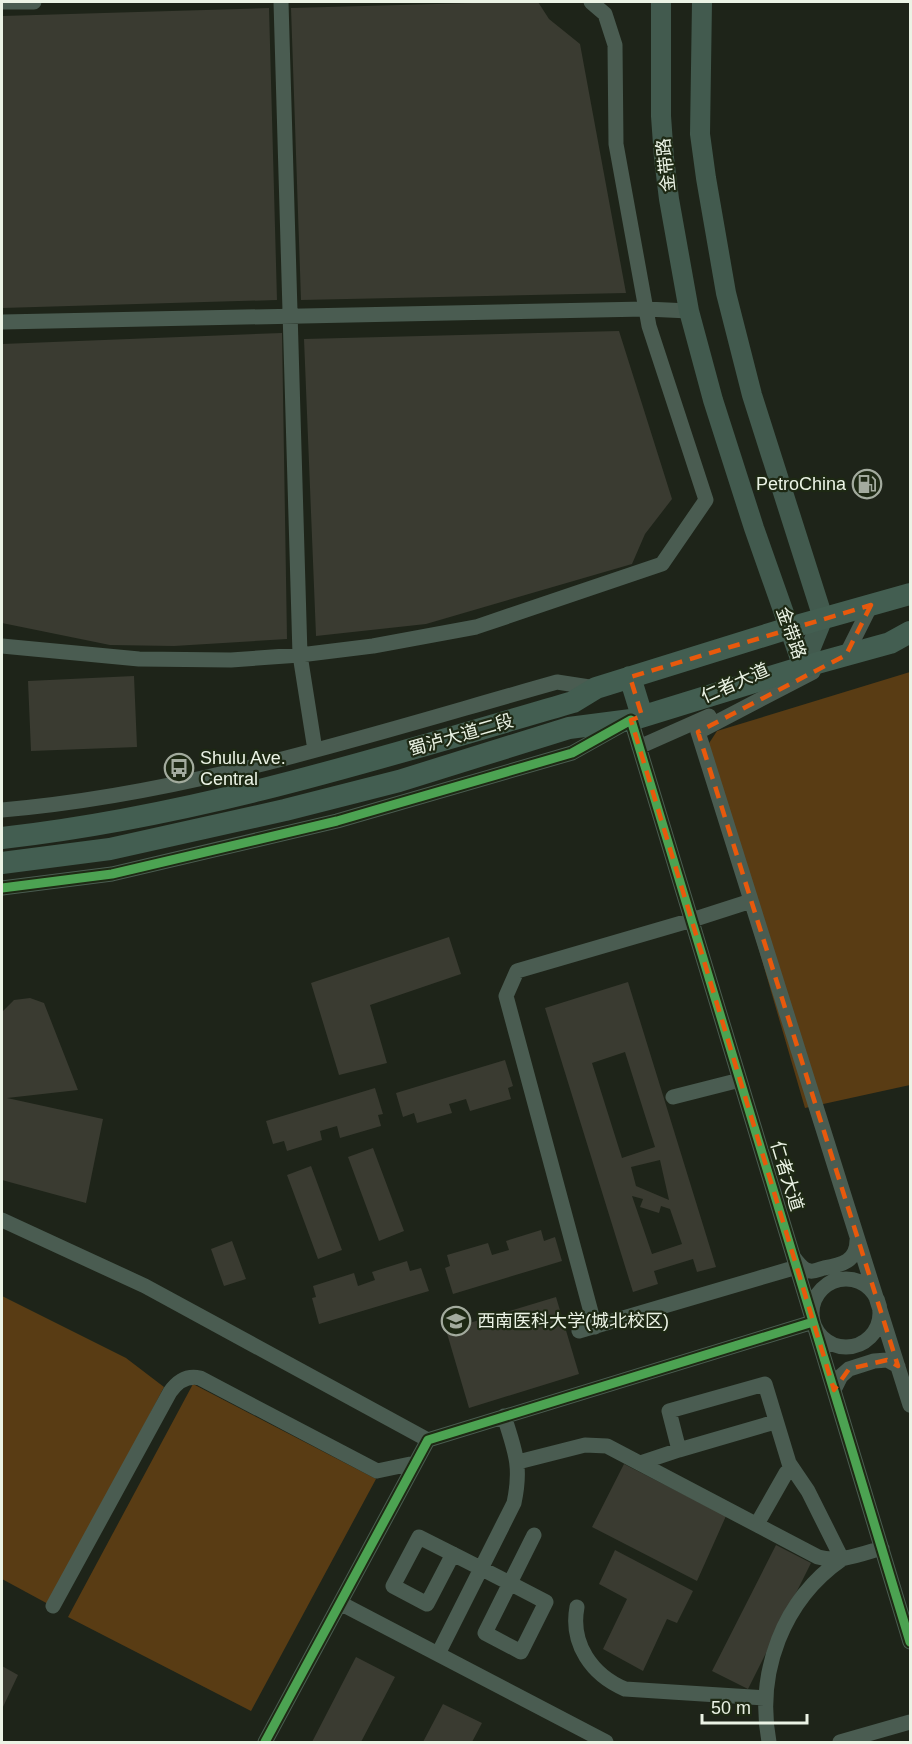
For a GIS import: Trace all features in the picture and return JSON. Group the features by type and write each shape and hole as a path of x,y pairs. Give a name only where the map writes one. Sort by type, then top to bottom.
{"highway":[{"name":"蜀泸大道二段","path":"2,838 122,821 277,786 573,702 596,688 789,628 910,594"},
{"name":"蜀泸大道二段","path":"2,863 110,849 182,835 399,781 568,728 636,718 803,667 900,643 910,632"},
{"path":"630,678 636,718"}],"main road":[{"name":"金带路","path":"661,2 661,116 664,158 689,311 713,400 803,667"},
{"name":"金带路","path":"702,2 700,134 724,282 752,395 823,618 803,667"}],"street":[{"path":"2,2 33,2"},
{"path":"281,2 300,655 315,750"},
{"path":"2,646 139,659 231,660 373,646 476,627 662,564 706,500 649,326 616,144 615,45 605,14 591,2"},
{"path":"2,322 646,309 689,311"},
{"path":"846,655 871,605 910,584"},
{"name":"仁者大道","path":"639,747 846,655"},
{"name":"仁者大道","path":"846,655 698,732 910,1405"},
{"path":"2,810 54,805 215,775 315,750 557,682 596,688"},
{"path":"2,888 112,874 337,821 572,753 636,718"},
{"name":"仁者大道","path":"636,718 639,747 910,1642"},
{"path":"595,1327 506,996 517,971 751,901"},
{"path":"673,1097 740,1080"},
{"path":"2,1220 145,1286 428,1440"},
{"path":"579,1331 796,1263 810,1272 843,1264 853,1258 857,1248 857,1237"},
{"path":"843,1279 867,1286 873,1292 879,1307 879,1322 872,1335 861,1344 853,1346 845,1347 829,1342 822,1337 813,1322 813,1305 821,1290 843,1279"},
{"path":"265,1743 428,1440 813,1322"},
{"path":"834,1390 841,1376 849,1369 874,1361 887,1360 898,1366"},
{"path":"53,1606 170,1392 180,1381 200,1378 376,1471 415,1463"},
{"path":"679,1450 667,1406 765,1384 789,1463 819,1510 828,1534 842,1559"},
{"path":"438,1654 514,1503 518,1485 518,1462 504,1416"},
{"path":"640,1463 776,1422"},
{"path":"518,1462 585,1445 607,1446 818,1557 829,1560 842,1559 882,1548"},
{"path":"757,1524 786,1473 793,1470"},
{"path":"453,1554 481,1569 509,1583 546,1602 521,1652 485,1633 509,1583 534,1535"},
{"path":"769,1743 766,1698 770,1662 788,1621 812,1584 823,1572 842,1559"},
{"path":"340,1603 606,1743"},
{"path":"577,1607 575,1620 582,1652 589,1663 613,1684 625,1689 766,1698"},
{"path":"840,1743 910,1722"}],"highlighted area":[{"path":"871,605 846,655 698,732 898,1366 887,1360 849,1369 834,1390 813,1322 631,720 642,716 630,677"}],"shaded area":[{"path":"910,672 910,1085 805,1108 702,754 717,731"},
{"path":"2,1296 126,1358 164,1387 50,1605 2,1579"},
{"path":"193,1384 376,1479 251,1711 68,1617"}],"building":[{"path":"538,2 549,19 580,44 626,293 301,300 291,8"},
{"path":"269,8 277,300 2,308 2,16"},
{"path":"619,331 672,499 645,534 632,564 426,624 316,636 304,339"},
{"path":"282,333 287,639 174,646 110,645 2,623 2,344"},
{"path":"134,676 137,747 31,751 28,681"},
{"path":"449,937 461,974 370,1005 387,1063 339,1075 311,983"},
{"path":"628,982 716,1267 697,1272 693,1259 654,1271 658,1284 633,1292 545,1008","holes":["625,1052 655,1147 622,1158 592,1063","660,1160 669,1200 636,1186 631,1167","632,1196 643,1199 640,1207 659,1213 661,1206 670,1209 682,1244 652,1254"]},
{"path":"30,998 44,1003 78,1090 7,1098 103,1119 86,1203 2,1180 2,1012 14,1000"},
{"path":"505,1060 513,1086 508,1088 511,1099 470,1111 466,1099 449,1104 452,1113 417,1123 414,1113 403,1117 396,1093"},
{"path":"375,1088 383,1114 378,1115 381,1126 340,1138 337,1126 320,1131 322,1140 287,1151 284,1141 273,1144 266,1121"},
{"path":"373,1148 404,1231 379,1241 348,1157"},
{"path":"311,1166 342,1250 318,1259 287,1175"},
{"path":"541,1230 544,1241 555,1237 562,1261 453,1294 445,1268 450,1266 447,1255 488,1243 492,1255 509,1250 506,1241"},
{"path":"232,1241 246,1279 224,1286 211,1249"},
{"path":"407,1261 410,1271 421,1268 429,1291 319,1324 312,1298 316,1297 313,1286 354,1273 358,1286 375,1280 372,1272"},
{"path":"556,1297 579,1374 469,1408 446,1330"},
{"path":"624,1464 726,1516 697,1581 592,1527"},
{"path":"776,1545 811,1563 748,1689 712,1671"},
{"path":"615,1550 693,1591 677,1623 667,1619 643,1671 603,1649 627,1599 599,1584"},
{"path":"356,1657 395,1677 361,1742 312,1742"},
{"path":"2,1666 18,1675 2,1709"},
{"path":"443,1704 482,1723 472,1742 423,1742"}],"cycle path":[{"path":"2,888 112,874 337,821 572,753 631,720 910,1642"},
{"path":"265,1742 428,1440 813,1322"}],"place":[{"name":"PetroChina","path":"867,484"},
{"name":"Shulu Ave. Central","path":"179,768"},
{"name":"西南医科大学(城北校区)","path":"456,1321"}]}
